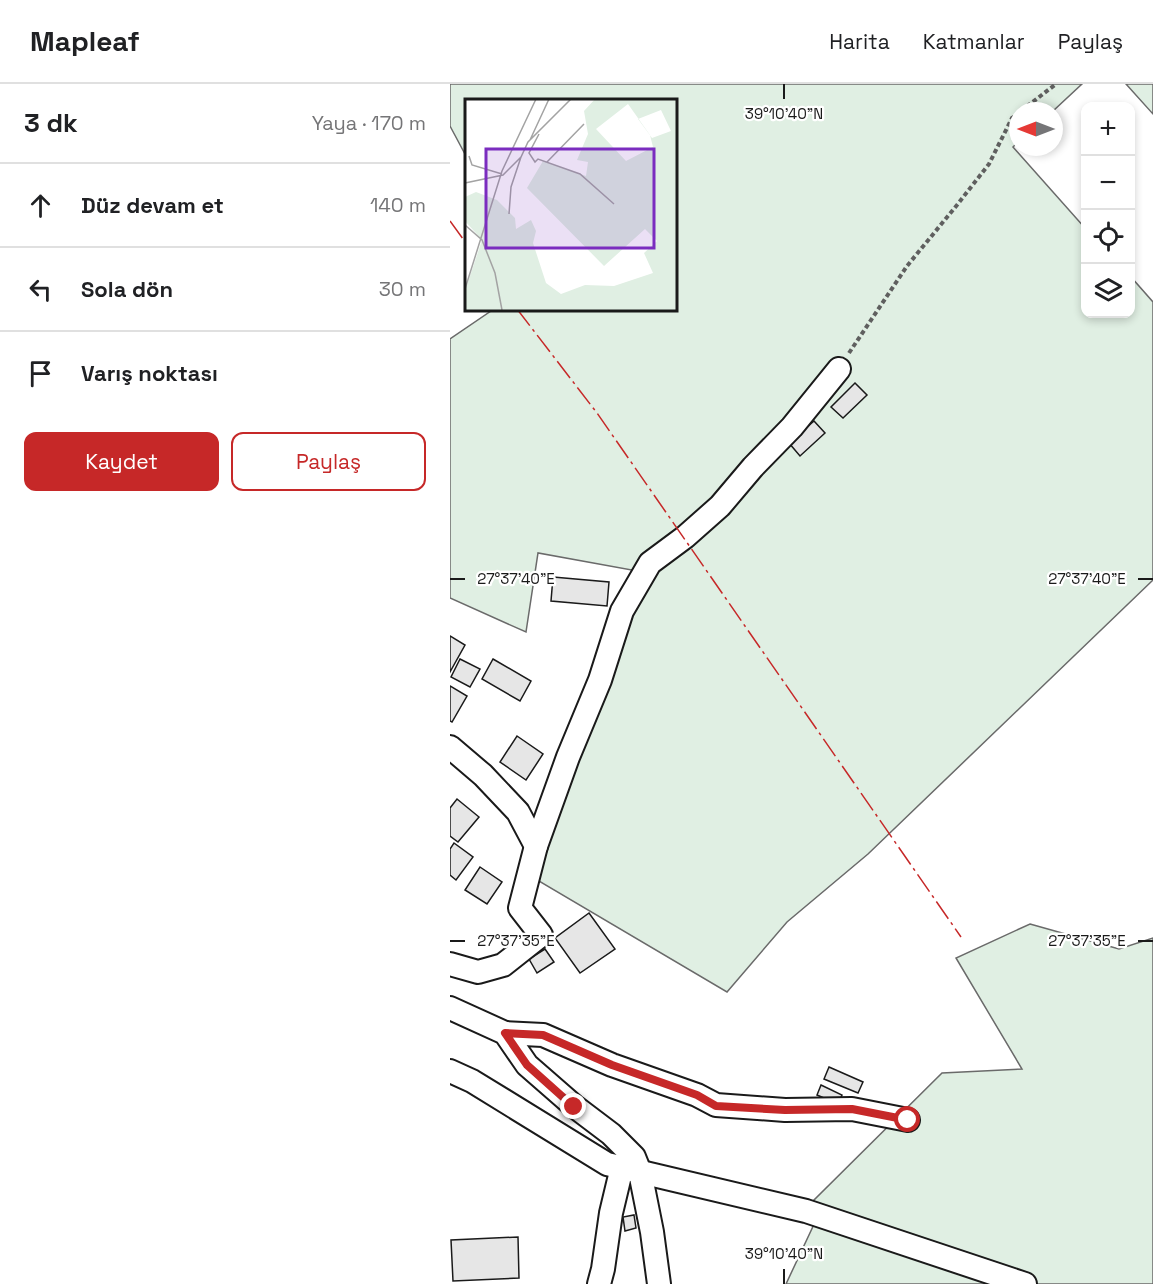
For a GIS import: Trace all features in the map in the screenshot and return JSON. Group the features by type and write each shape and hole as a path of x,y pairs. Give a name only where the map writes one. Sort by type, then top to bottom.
{"street":[{"path":"450,964 478,972 503,965 542,935 520,908 536,846 568,757 600,680 622,611 650,562 685,537 720,506 753,467 792,427 839,369"},
{"path":"450,747 483,775 518,813 536,846"},
{"path":"450,1008 505,1033 543,1035 612,1065 697,1095 716,1106 785,1110 852,1109 908,1120"},
{"path":"505,1033 527,1065 574,1107 611,1134 634,1157 631,1170 611,1213 599,1284"},
{"path":"450,1071 472,1081 607,1164 806,1211 1024,1284"},
{"path":"631,1170 652,1232 659,1284"}],"path":[{"path":"1033,102 1056,84"},
{"path":"839,369 907,266 989,164 1009,124"}],"green space":[{"path":"450,84 1082,84 1063,102 1009,102 1009,156 1021,156 1081,224 1081,318 1135,318 1135,282 1153,302 1153,580 868,854 787,922 727,992 532,877 643,572 538,553 526,632 450,598 450,339 493,310 676,310 676,99 465,99 465,154 450,126"},
{"path":"1126,84 1153,84 1153,114"},
{"path":"1030,924 1119,949 1153,938 1153,1284 786,1284 816,1220 809,1205 942,1073 1022,1069 956,958"}],"building":[{"path":"855,383 867,395 843,418 831,407"},
{"path":"814,421 825,433 800,456 789,443"},
{"path":"553,577 609,582 607,606 551,601"},
{"path":"450,636 465,645 450,672"},
{"path":"460,659 480,669 470,687 451,677"},
{"path":"493,659 531,681 520,701 482,679"},
{"path":"450,686 467,696 452,722 450,721"},
{"path":"517,736 543,754 526,780 500,762"},
{"path":"457,799 479,817 458,842 450,836 450,808"},
{"path":"454,843 473,857 456,880 450,875 450,849"},
{"path":"480,867 502,882 487,904 465,890"},
{"path":"589,913 615,949 580,973 555,938"},
{"path":"545,949 554,962 537,973 529,959"},
{"path":"829,1067 863,1082 858,1093 824,1079"},
{"path":"821,1085 842,1095 838,1104 817,1095"},
{"path":"634,1215 636,1228 625,1231 623,1217"},
{"path":"518,1237 519,1278 453,1281 451,1240"}],"power":[{"path":"450,221 465,242"},
{"path":"518,310 597,413 961,937"}],"route":[{"path":"574,1107 527,1065 505,1033 543,1035 612,1065 697,1095 716,1106 785,1110 852,1109 908,1120"}]}
